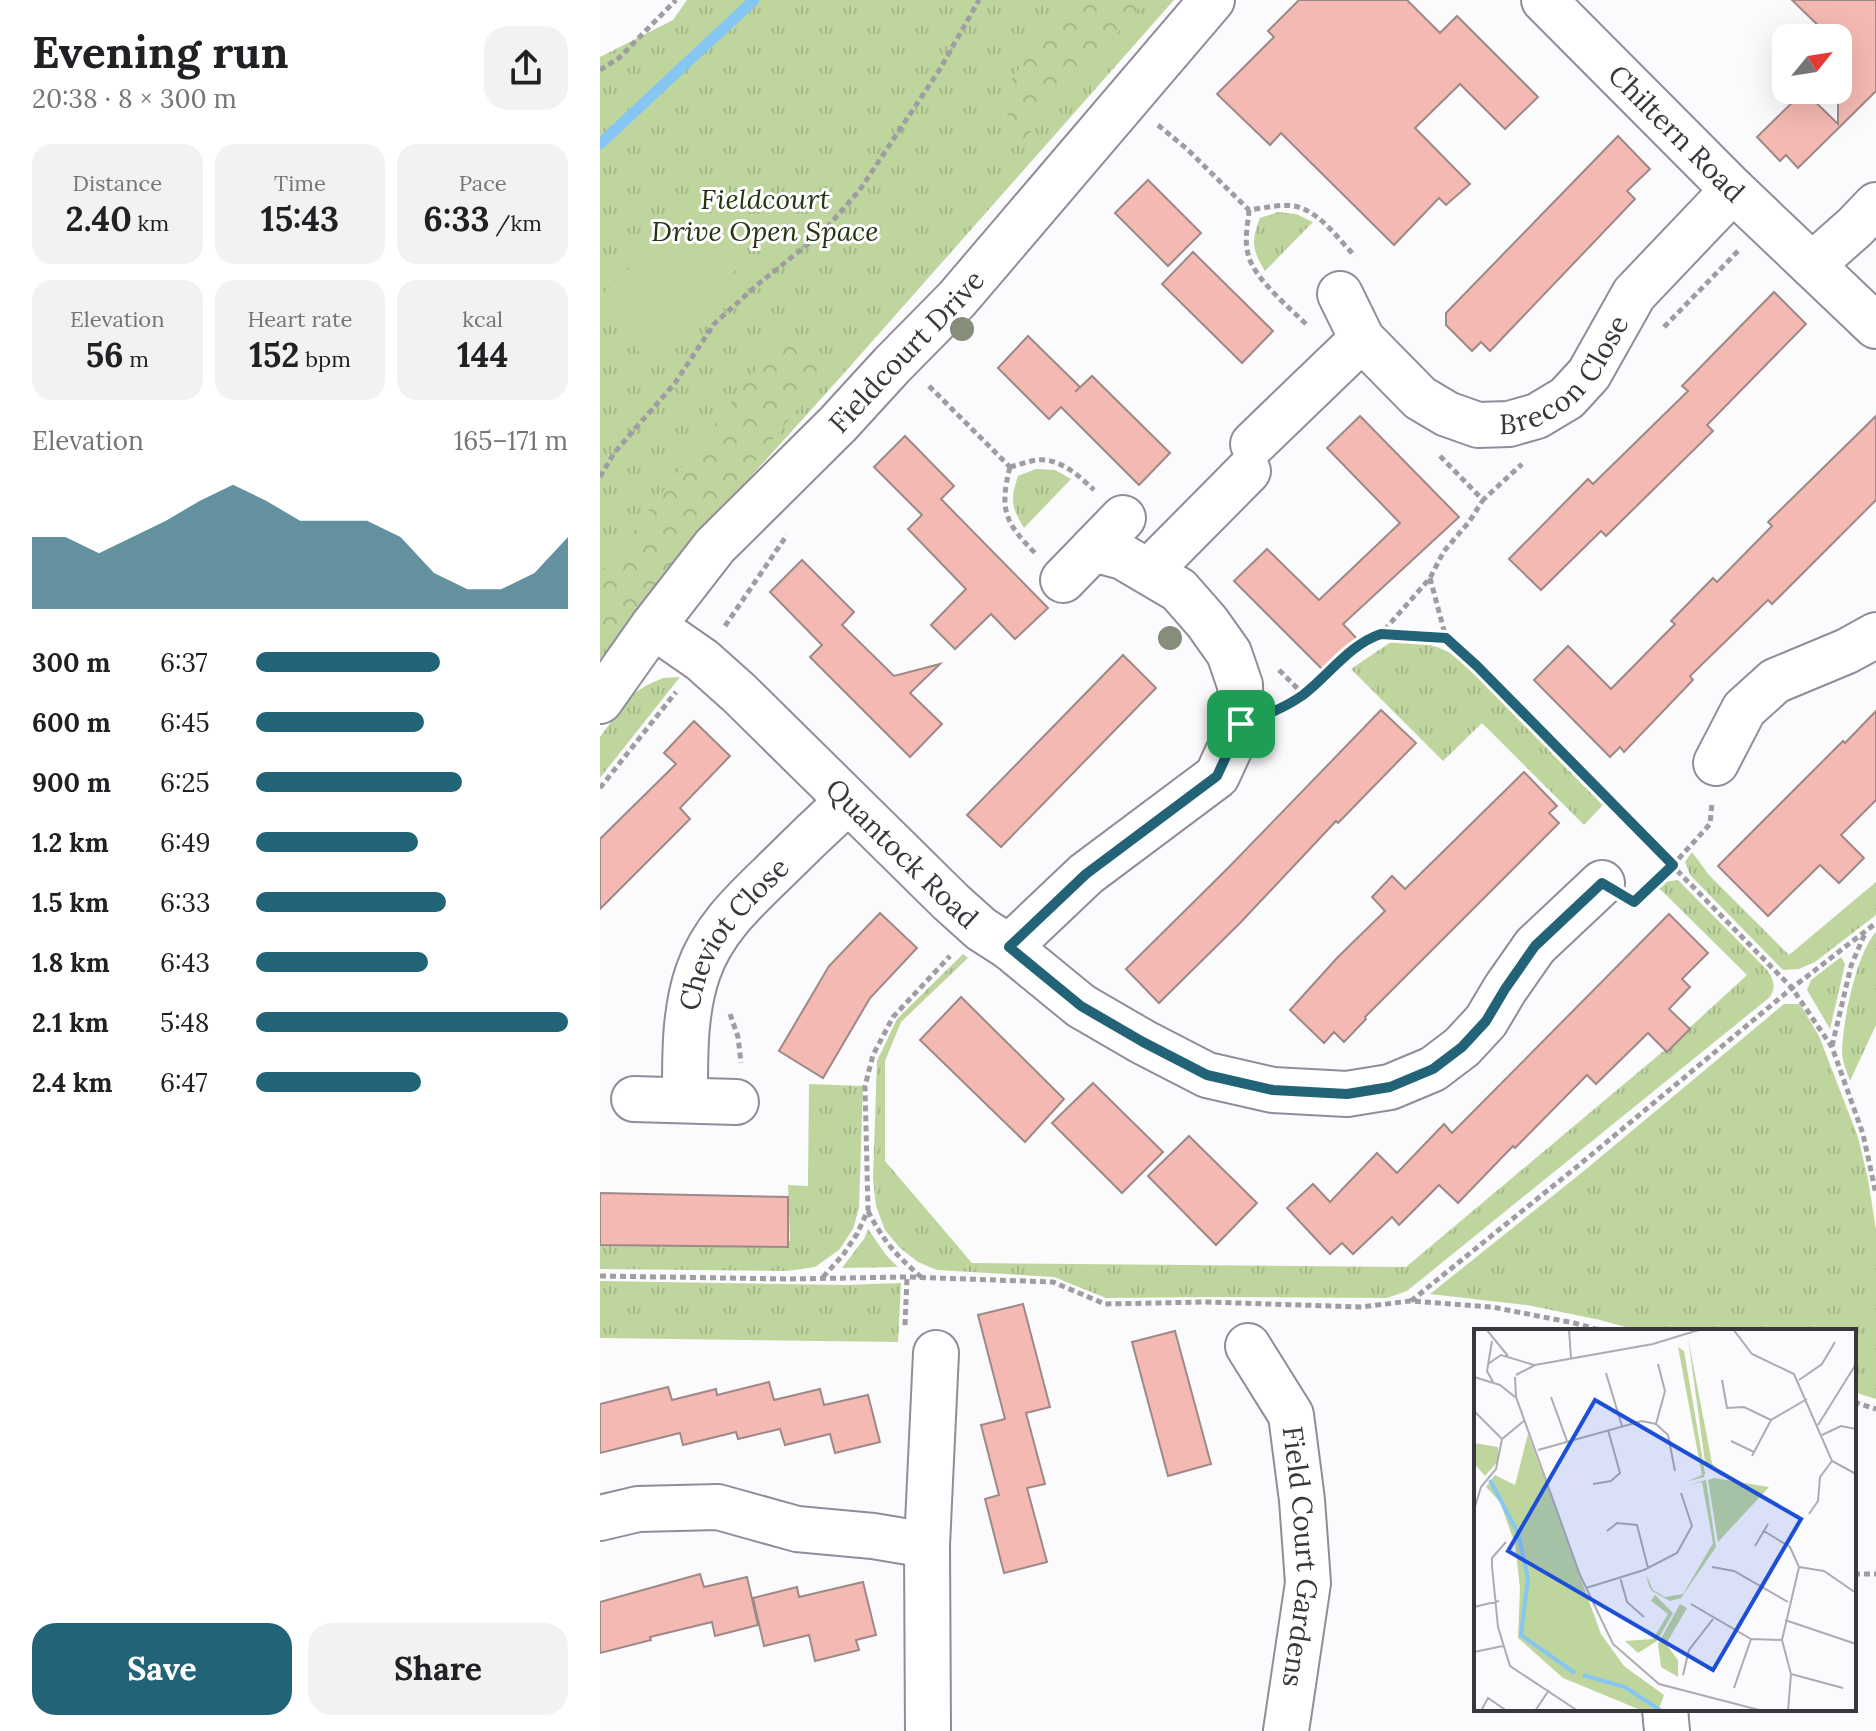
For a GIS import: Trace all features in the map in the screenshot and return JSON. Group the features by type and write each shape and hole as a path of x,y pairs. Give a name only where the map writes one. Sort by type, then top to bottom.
{"street":[{"name":"Fieldcourt Drive","path":"600,701 715,546 838,424 957,299 1212,0"},
{"name":"Chiltern Road","path":"1544,0 1733,190 1876,326"},
{"name":"Brecon Close","path":"1340,294 1362,339 1420,398 1447,414 1478,425 1509,424 1537,416 1567,398 1589,374 1634,294 1733,190"},
{"path":"1812,265 1876,205"},
{"path":"1149,571 1362,339"},
{"path":"1063,580 1123,518"},
{"path":"995,938 1217,776 1241,724 1240,685 1229,653 1207,622 1179,590 1123,557 1093,549"},
{"name":"Quantock Road","path":"653,626 702,660 739,693 848,801 995,938 1081,1006 1207,1075 1273,1090 1347,1094 1390,1087 1433,1069 1462,1047 1486,1021 1535,946 1602,883"},
{"path":"1716,763 1744,709 1775,681 1847,651 1876,635"},
{"name":"Cheviot Close","path":"685,1100 689,1011 698,971 715,937 735,909 848,801"},
{"path":"634,1099 736,1102"},
{"name":"Field Court Gardens","path":"1248,1346 1291,1415 1302,1500 1308,1583 1286,1731"},
{"path":"928,1731 927,1545 936,1353"},
{"path":"600,1518 638,1509 718,1507 797,1529 927,1545"},
{"path":"1665,1711 1667,1731"}],"path":[{"path":"600,70 619,58 676,0"},
{"path":"600,477 614,453 675,383 714,324 822,233 859,191 940,69 979,0"},
{"path":"1157,124 1249,210"},
{"path":"1300,207 1320,220 1366,268 1308,326 1262,279 1248,258 1249,210 1300,207"},
{"path":"892,365 927,384 1010,467"},
{"path":"1010,467 1038,460 1059,462 1123,518"},
{"path":"1010,467 1004,490 1006,516 1023,540 1063,580"},
{"path":"1381,634 1430,578 1444,551 1483,500"},
{"path":"1430,578 1446,638 1792,988 1832,1047 1863,1134 1876,1194"},
{"path":"1241,724 1278,711 1304,695 1372,637 1381,634 1446,638"},
{"path":"600,788 702,660"},
{"path":"1602,883 1634,902 1673,865 1710,824 1716,763"},
{"path":"1410,1301 1792,988 1876,923"},
{"path":"1832,1047 1851,966 1865,933"},
{"path":"921,1278 882,1238 868,1210 865,1086 873,1055 893,1017 954,952 995,938"},
{"path":"823,1277 843,1255 868,1210"},
{"path":"600,1276 1053,1282 1105,1304 1207,1302 1362,1307 1410,1301 1492,1307 1596,1329"},
{"path":"1856,1403 1876,1409"}],"green space":[{"name":"Fieldcourt Drive Open Space","path":"687,0 1174,0 700,533 600,659 600,57 673,20"},
{"path":"1069,0 1146,0 1019,145 1000,95"},
{"path":"700,203 750,257 643,356 600,309 600,296"},
{"path":"1278,212 1296,214 1313,222 1265,271 1255,251 1255,233 1260,218"},
{"path":"789,326 831,367 600,654 600,575"},
{"path":"1036,469 1055,470 1071,479 1024,528 1014,508 1014,491 1018,476"},
{"path":"1391,642 1427,644 1460,659 1603,805 1584,825 1482,723 1443,761 1351,669"},
{"path":"680,677 600,778 600,737 630,696 663,678"},
{"path":"1692,852 1709,875 1789,955 1876,882 1876,915 1815,962 1799,969 1783,970 1690,875 1685,862"},
{"path":"1678,880 1768,971 1774,984 1770,997 1407,1291 1387,1298 1106,1298 1054,1277 937,1270 918,1262 900,1248 885,1230 876,1206 873,1178 877,1061 897,1019 963,954 968,958 901,1022 885,1061 885,1161 972,1263 1406,1267 1673,1043 1747,975 1658,887 1663,882"},
{"path":"1876,932 1876,1025 1850,1081 1842,1055 1845,1023 1862,956"},
{"path":"1841,957 1845,964 1830,1029 1807,990 1811,980"},
{"path":"1784,1004 1800,1004 1819,1036 1858,1137 1868,1179 1876,1230 1876,1399 1856,1393 1856,1329 1633,1329 1527,1305 1430,1294"},
{"path":"809,1084 863,1086 859,1208 853,1229 839,1250 815,1267 787,1271 600,1269 600,1242 790,1241 788,1185 808,1186"},
{"path":"868,1229 886,1255 898,1267 842,1268"},
{"path":"600,1281 901,1283 898,1342 600,1338"}],"building":[{"path":"1299,0 1407,0 1440,33 1457,16 1538,97 1505,129 1460,84 1415,128 1470,184 1446,205 1439,198 1394,245 1281,133 1270,145 1217,94 1274,37 1268,31"},
{"path":"1792,0 1876,0 1876,91 1798,168 1786,155 1780,161 1757,137 1791,104 1817,104 1838,124 1838,104 1852,104 1852,24 1817,24"},
{"path":"1618,136 1650,169 1627,191 1635,199 1490,351 1481,342 1472,351 1446,325 1446,313"},
{"path":"1148,180 1201,233 1168,266 1115,213"},
{"path":"1193,252 1273,331 1242,363 1162,284"},
{"path":"1774,292 1806,324 1707,425 1713,431 1606,536 1601,531 1541,590 1509,559 1588,479 1593,484 1688,391 1682,386"},
{"path":"1028,336 1080,387 1075,392 1092,376 1170,453 1139,485 1061,407 1049,419 998,368"},
{"path":"1360,416 1459,517 1343,624 1358,640 1325,672 1234,581 1267,549 1319,600 1400,523 1327,448"},
{"path":"1876,416 1876,500 1772,604 1768,600 1690,676 1693,680 1624,752 1620,747 1610,757 1534,680 1568,646 1611,689 1675,624 1671,621 1713,578 1717,582 1772,526 1768,522"},
{"path":"905,436 954,486 941,499 1048,608 1015,639 991,614 955,649 931,625 966,589 908,529 922,515 874,467"},
{"path":"802,560 854,612 842,625 894,676 940,664 910,693 942,724 910,757 810,657 822,645 770,592"},
{"path":"1123,655 1156,688 1001,847 967,815"},
{"path":"1381,710 1416,743 1159,1003 1126,969"},
{"path":"1876,711 1876,800 1841,835 1864,858 1839,883 1820,865 1768,916 1718,866"},
{"path":"694,721 730,756 680,808 690,819 600,909 600,839 676,764 664,753"},
{"path":"1524,772 1557,806 1549,813 1559,823 1365,1017 1344,1042 1334,1032 1324,1043 1290,1010 1385,911 1372,897 1392,876 1405,889"},
{"path":"880,913 917,948 870,998 823,1078 779,1051 829,966"},
{"path":"1669,914 1708,953 1682,979 1690,987 1669,1009 1690,1029 1667,1052 1648,1033 1596,1084 1587,1075 1458,1203 1439,1185 1399,1225 1392,1217 1353,1254 1342,1243 1330,1254 1287,1208 1313,1184 1330,1202 1377,1153 1397,1173 1444,1124 1452,1133"},
{"path":"961,997 1064,1099 1025,1142 920,1040"},
{"path":"1093,1083 1163,1152 1122,1193 1052,1123"},
{"path":"1189,1136 1257,1203 1216,1245 1148,1176"},
{"path":"600,1193 788,1197 788,1247 600,1245"},
{"path":"1023,1304 1050,1407 1026,1413 1045,1484 1027,1488 1047,1562 1004,1573 985,1499 999,1495 981,1425 1005,1419 978,1315"},
{"path":"1175,1331 1211,1464 1168,1476 1132,1342"},
{"path":"769,1382 774,1400 820,1389 824,1405 868,1395 880,1442 835,1453 830,1434 785,1445 780,1429 738,1439 736,1432 683,1445 680,1433 600,1453 600,1404 668,1387 672,1400 716,1389 717,1395"},
{"path":"700,1574 704,1587 747,1577 758,1625 715,1636 712,1622 600,1653 600,1602"},
{"path":"863,1582 876,1635 856,1640 859,1650 815,1661 809,1635 764,1646 753,1598 797,1587 799,1597"}],"waterway":[{"path":"600,144 754,0"}],"route":[{"path":"1381,634 1446,638 1673,865 1634,902 1602,883 1535,946 1486,1021 1462,1047 1433,1069 1390,1087 1347,1094 1273,1090 1207,1075 1081,1006 1009,947 1086,874 1217,776 1241,724 1278,711 1304,695 1372,637 1381,634"}]}
